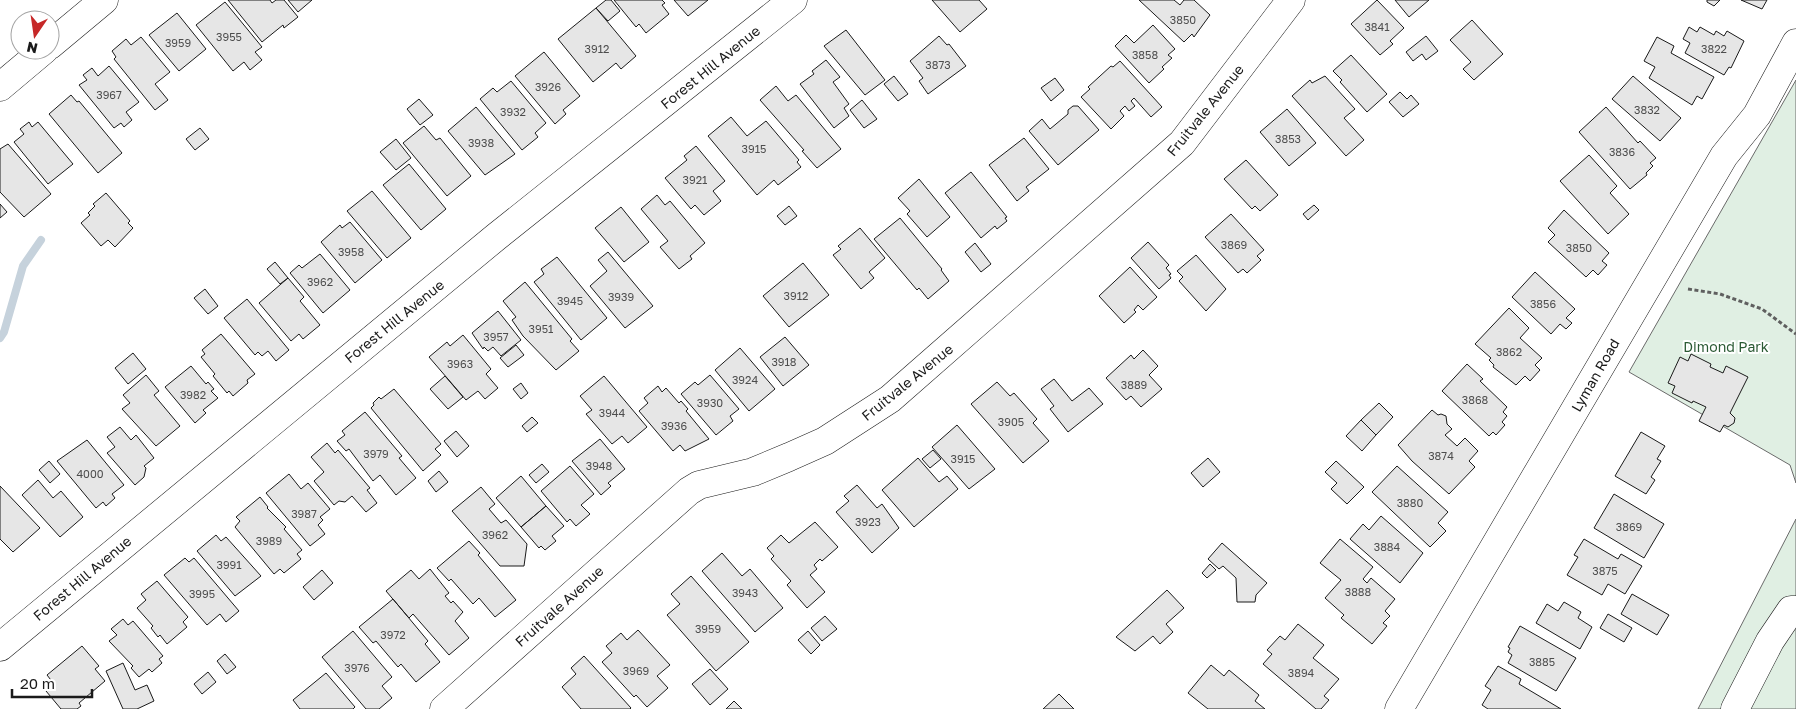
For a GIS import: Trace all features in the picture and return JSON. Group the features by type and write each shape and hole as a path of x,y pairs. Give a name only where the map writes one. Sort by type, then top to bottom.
{"street":[{"path":"60,37 104,0"},
{"name":"Forest Hill Avenue","path":"0,647 496,237 793,0"},
{"name":"Fruitvale Avenue","path":"444,709 689,491 699,485 754,472 825,441 858,421 917,376 1182,144 1291,0"},
{"name":"Lyman Road","path":"1399,709 1724,156 1757,115 1796,43"},
{"path":"0,87 32,60"},
{"path":"1735,709 1770,641 1790,610 1796,610"}],"path":[{"path":"1688,289 1720,294 1762,309 1796,334"}],"green space":[{"name":"Dimond Park","path":"1796,80 1796,483 1790,465 1629,372"},
{"path":"1796,519 1796,709 1698,709"}],"building":[{"path":"228,0 270,0 272,3 276,0 284,0 298,17 284,28 283,25 262,42"},
{"path":"288,0 312,0 298,12"},
{"path":"606,0 611,0 620,11 608,21 596,8"},
{"path":"614,0 662,0 665,3 662,5 669,14 646,33 639,24 636,27"},
{"path":"674,0 708,0 688,16"},
{"path":"932,0 979,0 987,9 960,32"},
{"path":"1139,0 1174,0 1180,5 1184,0 1194,0 1210,15 1194,37 1192,34 1184,42"},
{"path":"1377,0 1404,28 1390,41 1393,44 1380,55 1351,24"},
{"path":"1395,0 1429,0 1409,17"},
{"path":"1707,0 1720,0 1714,6 1707,2"},
{"path":"1741,0 1767,0 1762,9"},
{"path":"225,2 262,47 255,52 262,60 250,70 244,62 233,71 196,25"},
{"path":"596,8 636,56 621,69 616,63 593,82 558,39"},
{"path":"177,13 206,49 179,71 149,35"},
{"path":"1472,20 1503,54 1474,80 1463,69 1471,62 1450,40"},
{"path":"1153,25 1175,49 1168,55 1172,58 1162,67 1164,69 1149,83 1115,46 1126,35 1134,43"},
{"path":"1689,27 1697,32 1700,27 1714,35 1716,31 1724,36 1727,31 1744,41 1731,68 1729,67 1724,75 1685,53 1690,43 1683,39"},
{"path":"846,30 885,80 865,95 824,46"},
{"path":"939,36 947,45 949,44 966,66 928,94 919,81 923,78 910,61"},
{"path":"1426,36 1438,51 1426,60 1422,54 1413,61 1406,52"},
{"path":"141,37 170,72 155,84 168,100 155,110 114,59 116,57 112,51 126,39 131,45"},
{"path":"1657,37 1674,46 1671,53 1714,77 1702,99 1697,96 1692,105 1649,78 1655,67 1644,61"},
{"path":"544,52 580,96 563,110 566,114 555,124 515,76"},
{"path":"1351,55 1387,94 1367,112 1340,82 1342,80 1333,71"},
{"path":"826,60 840,77 833,82 849,104 844,108 849,116 834,128 800,84 814,74 812,71"},
{"path":"1120,61 1162,107 1151,117 1134,98 1131,101 1135,106 1129,111 1125,106 1120,111 1124,116 1111,129 1081,97 1090,89 1088,87 1111,66 1113,67"},
{"path":"109,66 139,102 126,112 132,120 124,127 121,123 114,128 79,85 87,80 83,75 92,68 98,76"},
{"path":"894,76 908,94 898,101 884,84"},
{"path":"1325,76 1355,109 1344,118 1364,140 1346,156 1292,96 1310,80 1312,83"},
{"path":"1633,76 1681,118 1660,141 1612,99"},
{"path":"1055,78 1064,90 1051,101 1041,88"},
{"path":"511,81 546,123 535,133 538,137 522,150 480,99 493,88 497,92"},
{"path":"776,86 788,101 796,95 841,149 817,168 802,151 804,150 760,100"},
{"path":"1400,92 1407,99 1411,95 1419,104 1403,117 1389,102"},
{"path":"71,95 77,102 79,101 122,153 98,173 49,114"},
{"path":"419,99 433,115 420,125 407,109"},
{"path":"862,100 877,119 864,128 850,110"},
{"path":"1073,106 1078,106 1099,130 1058,165 1029,131 1042,119 1050,129 1068,114 1068,110"},
{"path":"476,107 515,154 485,175 448,131"},
{"path":"1606,107 1638,143 1640,141 1656,158 1650,163 1653,166 1646,173 1647,175 1630,189 1579,132"},
{"path":"1287,109 1316,143 1289,166 1260,132"},
{"path":"731,117 747,136 766,121 799,160 797,162 801,167 778,185 774,180 757,195 708,136"},
{"path":"29,122 32,127 38,122 73,164 48,184 14,142 24,134 20,129"},
{"path":"424,126 436,140 440,138 471,176 447,196 403,143"},
{"path":"200,128 209,139 195,150 186,139"},
{"path":"1024,138 1049,169 1026,187 1029,191 1017,201 989,165"},
{"path":"396,139 411,158 396,170 380,152"},
{"path":"8,144 51,194 24,217 0,192 0,149"},
{"path":"696,146 725,181 713,191 721,201 704,215 695,205 691,209 665,178 687,160 684,156"},
{"path":"1589,155 1617,186 1610,193 1629,214 1608,234 1560,181"},
{"path":"1246,160 1278,195 1260,211 1255,206 1252,209 1224,179"},
{"path":"409,164 446,209 421,230 383,185"},
{"path":"971,172 1007,217 1005,218 1007,221 997,229 995,226 981,238 945,193"},
{"path":"919,179 950,217 927,237 907,214 910,211 898,198"},
{"path":"372,191 411,238 387,258 347,211"},
{"path":"106,193 130,221 128,223 133,228 115,247 108,240 101,246 81,223 90,215 88,213 95,206 93,204"},
{"path":"657,195 665,205 670,201 705,243 690,256 692,259 679,269 660,247 668,241 641,209"},
{"path":"0,204 7,212 0,218"},
{"path":"1314,205 1319,210 1308,220 1303,214"},
{"path":"789,206 797,216 785,225 777,216"},
{"path":"621,207 649,242 624,262 595,228"},
{"path":"1564,210 1609,253 1602,261 1607,265 1598,275 1593,270 1586,277 1548,242 1555,235 1548,228"},
{"path":"1231,214 1264,250 1257,256 1261,260 1247,273 1243,269 1238,273 1205,237"},
{"path":"900,218 942,269 949,281 928,299 919,288 917,290 874,239"},
{"path":"350,222 382,260 355,283 321,242 340,225 342,228"},
{"path":"860,228 885,258 869,272 874,278 861,289 833,255 841,249 838,246"},
{"path":"1148,242 1169,265 1166,268 1171,274 1169,275 1171,278 1159,289 1131,258"},
{"path":"975,243 991,264 981,272 965,252"},
{"path":"608,252 653,306 625,328 590,286 607,271 598,260"},
{"path":"320,254 350,290 323,313 290,273 299,265 302,268"},
{"path":"1196,255 1226,289 1206,311 1179,281 1183,277 1177,271"},
{"path":"557,257 607,318 581,340 534,282 544,274 541,269"},
{"path":"275,262 288,278 280,284 267,269"},
{"path":"803,263 829,295 789,327 763,296"},
{"path":"1130,267 1157,297 1143,310 1138,305 1134,310 1136,312 1124,323 1099,296"},
{"path":"1535,272 1575,309 1566,318 1572,323 1566,329 1560,324 1551,334 1512,297"},
{"path":"288,278 304,297 300,301 320,325 303,339 299,334 291,341 259,303"},
{"path":"525,282 572,339 570,341 579,351 556,370 523,336 512,320 516,317 503,301"},
{"path":"205,289 218,306 208,314 194,298"},
{"path":"247,299 289,350 276,361 268,351 262,356 258,352 255,355 224,318"},
{"path":"1509,308 1529,328 1520,338 1542,358 1535,365 1540,370 1530,381 1525,376 1516,385 1493,367 1494,365 1489,360 1491,358 1475,344"},
{"path":"498,311 521,340 501,356 493,347 488,351 484,347 483,349 472,333"},
{"path":"221,334 255,374 233,396 229,391 227,393 213,376 215,374 201,357 205,354 202,350"},
{"path":"463,335 491,369 486,374 498,388 485,399 478,391 466,400 429,357 447,342 450,346"},
{"path":"785,337 809,365 783,386 760,357"},
{"path":"516,345 524,355 508,367 500,358"},
{"path":"740,348 775,389 749,411 715,370"},
{"path":"1143,350 1158,366 1149,375 1162,389 1141,407 1131,396 1126,400 1106,378 1131,355 1134,359"},
{"path":"133,353 146,369 128,384 115,368"},
{"path":"1691,354 1711,364 1710,367 1723,373 1726,366 1748,377 1730,413 1735,418 1734,423 1728,427 1724,425 1720,432 1699,421 1706,407 1693,401 1692,403 1672,393 1675,386 1668,383 1680,357 1688,361"},
{"path":"1467,364 1483,379 1480,381 1507,407 1503,412 1507,416 1502,422 1505,425 1496,435 1493,432 1489,436 1442,391"},
{"path":"191,366 206,384 208,382 214,389 211,391 218,398 203,410 206,413 195,423 165,387"},
{"path":"146,375 159,391 154,395 180,426 156,446 122,409 130,403 123,395"},
{"path":"710,375 739,409 730,416 733,421 716,435 681,394 695,382 698,385"},
{"path":"445,376 463,397 448,409 430,389"},
{"path":"604,376 647,427 628,443 622,436 612,444 586,414 592,410 580,396"},
{"path":"1054,379 1072,401 1089,388 1103,404 1068,432 1050,409 1054,406 1041,389"},
{"path":"997,382 1010,396 1014,393 1037,419 1033,423 1049,441 1023,463 971,404"},
{"path":"521,383 528,393 521,399 513,389"},
{"path":"658,386 662,392 666,388 679,403 681,401 688,409 686,411 709,439 685,451 680,445 673,451 639,411 648,403 644,398"},
{"path":"394,389 441,444 435,449 441,455 423,471 371,408 379,397 381,399"},
{"path":"1379,403 1393,417 1376,435 1361,420"},
{"path":"1432,410 1438,415 1446,416 1447,424 1452,429 1445,435 1457,446 1465,438 1478,451 1469,461 1475,467 1449,494 1412,461 1398,445"},
{"path":"365,412 402,456 399,458 416,478 396,495 380,475 373,481 349,449 346,451 337,441 345,435 342,431"},
{"path":"532,417 538,423 527,432 522,426"},
{"path":"1361,420 1376,435 1362,451 1346,436"},
{"path":"957,425 995,469 969,489 932,447"},
{"path":"120,427 131,440 136,435 154,458 144,466 146,468 144,477 135,485 107,453 115,447 107,437"},
{"path":"456,431 469,446 457,457 444,441"},
{"path":"1641,432 1665,446 1657,459 1661,461 1651,477 1655,480 1646,494 1615,476"},
{"path":"600,439 625,469 608,483 611,486 601,495 572,461"},
{"path":"87,440 124,485 112,494 115,498 106,506 103,502 96,508 57,461"},
{"path":"327,443 335,453 338,450 370,488 367,490 377,503 366,512 352,496 345,502 339,501 334,505 314,481 324,472 311,457"},
{"path":"933,450 941,459 930,468 922,459"},
{"path":"918,458 939,482 947,476 958,489 914,527 882,490"},
{"path":"1208,458 1220,472 1203,487 1191,473"},
{"path":"49,461 60,474 50,483 39,470"},
{"path":"1336,461 1364,487 1347,504 1331,489 1337,483 1325,472"},
{"path":"542,464 549,472 536,483 529,475"},
{"path":"570,466 594,494 581,505 590,514 576,526 570,519 567,522 541,491"},
{"path":"1397,466 1448,512 1438,523 1446,531 1430,547 1372,492"},
{"path":"439,471 448,482 436,492 428,481"},
{"path":"289,474 301,489 308,483 330,509 320,517 323,520 318,525 325,534 310,546 266,493"},
{"path":"521,476 546,506 521,527 496,498"},
{"path":"38,480 53,498 61,491 83,517 60,537 22,495"},
{"path":"857,485 877,508 882,504 899,528 872,553 836,512 849,501 844,496"},
{"path":"0,486 40,528 13,552 0,539"},
{"path":"481,487 495,504 489,509 501,523 506,520 527,544 524,566 500,566 452,511"},
{"path":"1614,494 1664,524 1644,558 1594,528"},
{"path":"260,497 267,508 286,527 284,529 302,550 297,554 301,559 284,573 280,569 274,574 235,527 240,521 236,517"},
{"path":"546,506 564,526 552,536 556,541 545,550 541,546 539,548 521,527"},
{"path":"1381,516 1423,553 1400,583 1350,539 1363,524 1369,530"},
{"path":"815,522 838,547 822,561 820,559 814,565 817,569 810,575 825,592 807,608 787,585 791,581 771,559 774,556 767,548 781,535 789,543"},
{"path":"216,535 221,541 226,537 261,576 235,596 197,551"},
{"path":"1340,539 1373,567 1363,579 1367,583 1371,578 1395,599 1385,611 1390,616 1383,623 1387,626 1372,644 1341,618 1344,615 1325,598 1341,580 1320,563"},
{"path":"1584,539 1618,559 1621,554 1642,566 1625,594 1608,584 1602,595 1567,575 1578,557 1574,555"},
{"path":"469,541 480,553 478,555 516,600 495,617 479,598 473,604 451,579 449,581 437,568"},
{"path":"1222,543 1267,583 1256,595 1255,602 1237,602 1236,578 1223,566 1219,569 1208,559"},
{"path":"722,553 742,576 750,569 783,608 755,632 702,571"},
{"path":"185,558 189,562 194,558 239,611 226,622 220,614 207,625 164,575"},
{"path":"1210,564 1216,570 1207,578 1202,573"},
{"path":"430,569 449,593 445,596 451,603 453,601 463,612 455,621 469,638 449,655 413,614 409,618 386,591 411,570 419,579"},
{"path":"322,570 333,583 314,600 303,587"},
{"path":"691,576 749,642 716,671 667,615 680,604 671,594"},
{"path":"157,581 188,617 183,622 187,627 167,644 160,635 158,637 151,628 153,626 137,608 146,600 141,594"},
{"path":"1167,590 1184,608 1166,624 1173,632 1160,644 1153,636 1135,651 1116,637"},
{"path":"1632,594 1669,615 1657,635 1621,614"},
{"path":"393,599 428,641 425,644 440,662 416,682 401,664 398,667 376,641 373,643 359,627"},
{"path":"1564,602 1581,612 1578,618 1592,627 1580,649 1536,623 1547,604 1558,611"},
{"path":"1608,614 1632,628 1624,642 1600,628"},
{"path":"825,616 837,629 822,641 811,628"},
{"path":"123,619 128,625 133,621 163,656 159,659 162,663 152,672 149,669 139,677 131,668 133,666 109,641 117,635 111,629"},
{"path":"1298,624 1324,645 1313,658 1339,679 1324,696 1329,700 1321,709 1316,709 1263,664 1272,654 1267,650 1280,636 1285,640"},
{"path":"1520,626 1576,658 1556,691 1508,663 1512,655 1508,652 1510,648 1508,647"},
{"path":"638,630 670,665 657,676 668,688 647,707 636,695 634,697 602,662 612,653 606,646 621,633 627,640"},
{"path":"353,631 392,677 382,686 392,698 379,709 366,709 322,657"},
{"path":"808,631 820,645 811,654 798,640"},
{"path":"82,646 99,666 95,669 105,681 79,703 81,706 77,709 61,709 46,691 54,684 47,675"},
{"path":"225,654 236,667 227,674 217,661"},
{"path":"584,656 630,709 581,709 562,687 576,674 571,668"},
{"path":"123,663 135,690 147,685 154,701 137,709 123,709 106,671"},
{"path":"1211,665 1224,676 1229,670 1259,695 1255,701 1265,709 1208,709 1188,693"},
{"path":"1498,666 1521,679 1519,684 1561,709 1488,709 1482,705 1491,690 1485,686"},
{"path":"710,669 728,689 710,705 692,684"},
{"path":"208,672 216,682 202,694 194,684"},
{"path":"326,673 355,707 353,709 300,709 293,700"},
{"path":"1059,694 1074,709 1043,709"},
{"path":"734,701 742,709 726,709"}],"waterway":[{"path":"0,338 4,332 23,266 41,240"}]}
